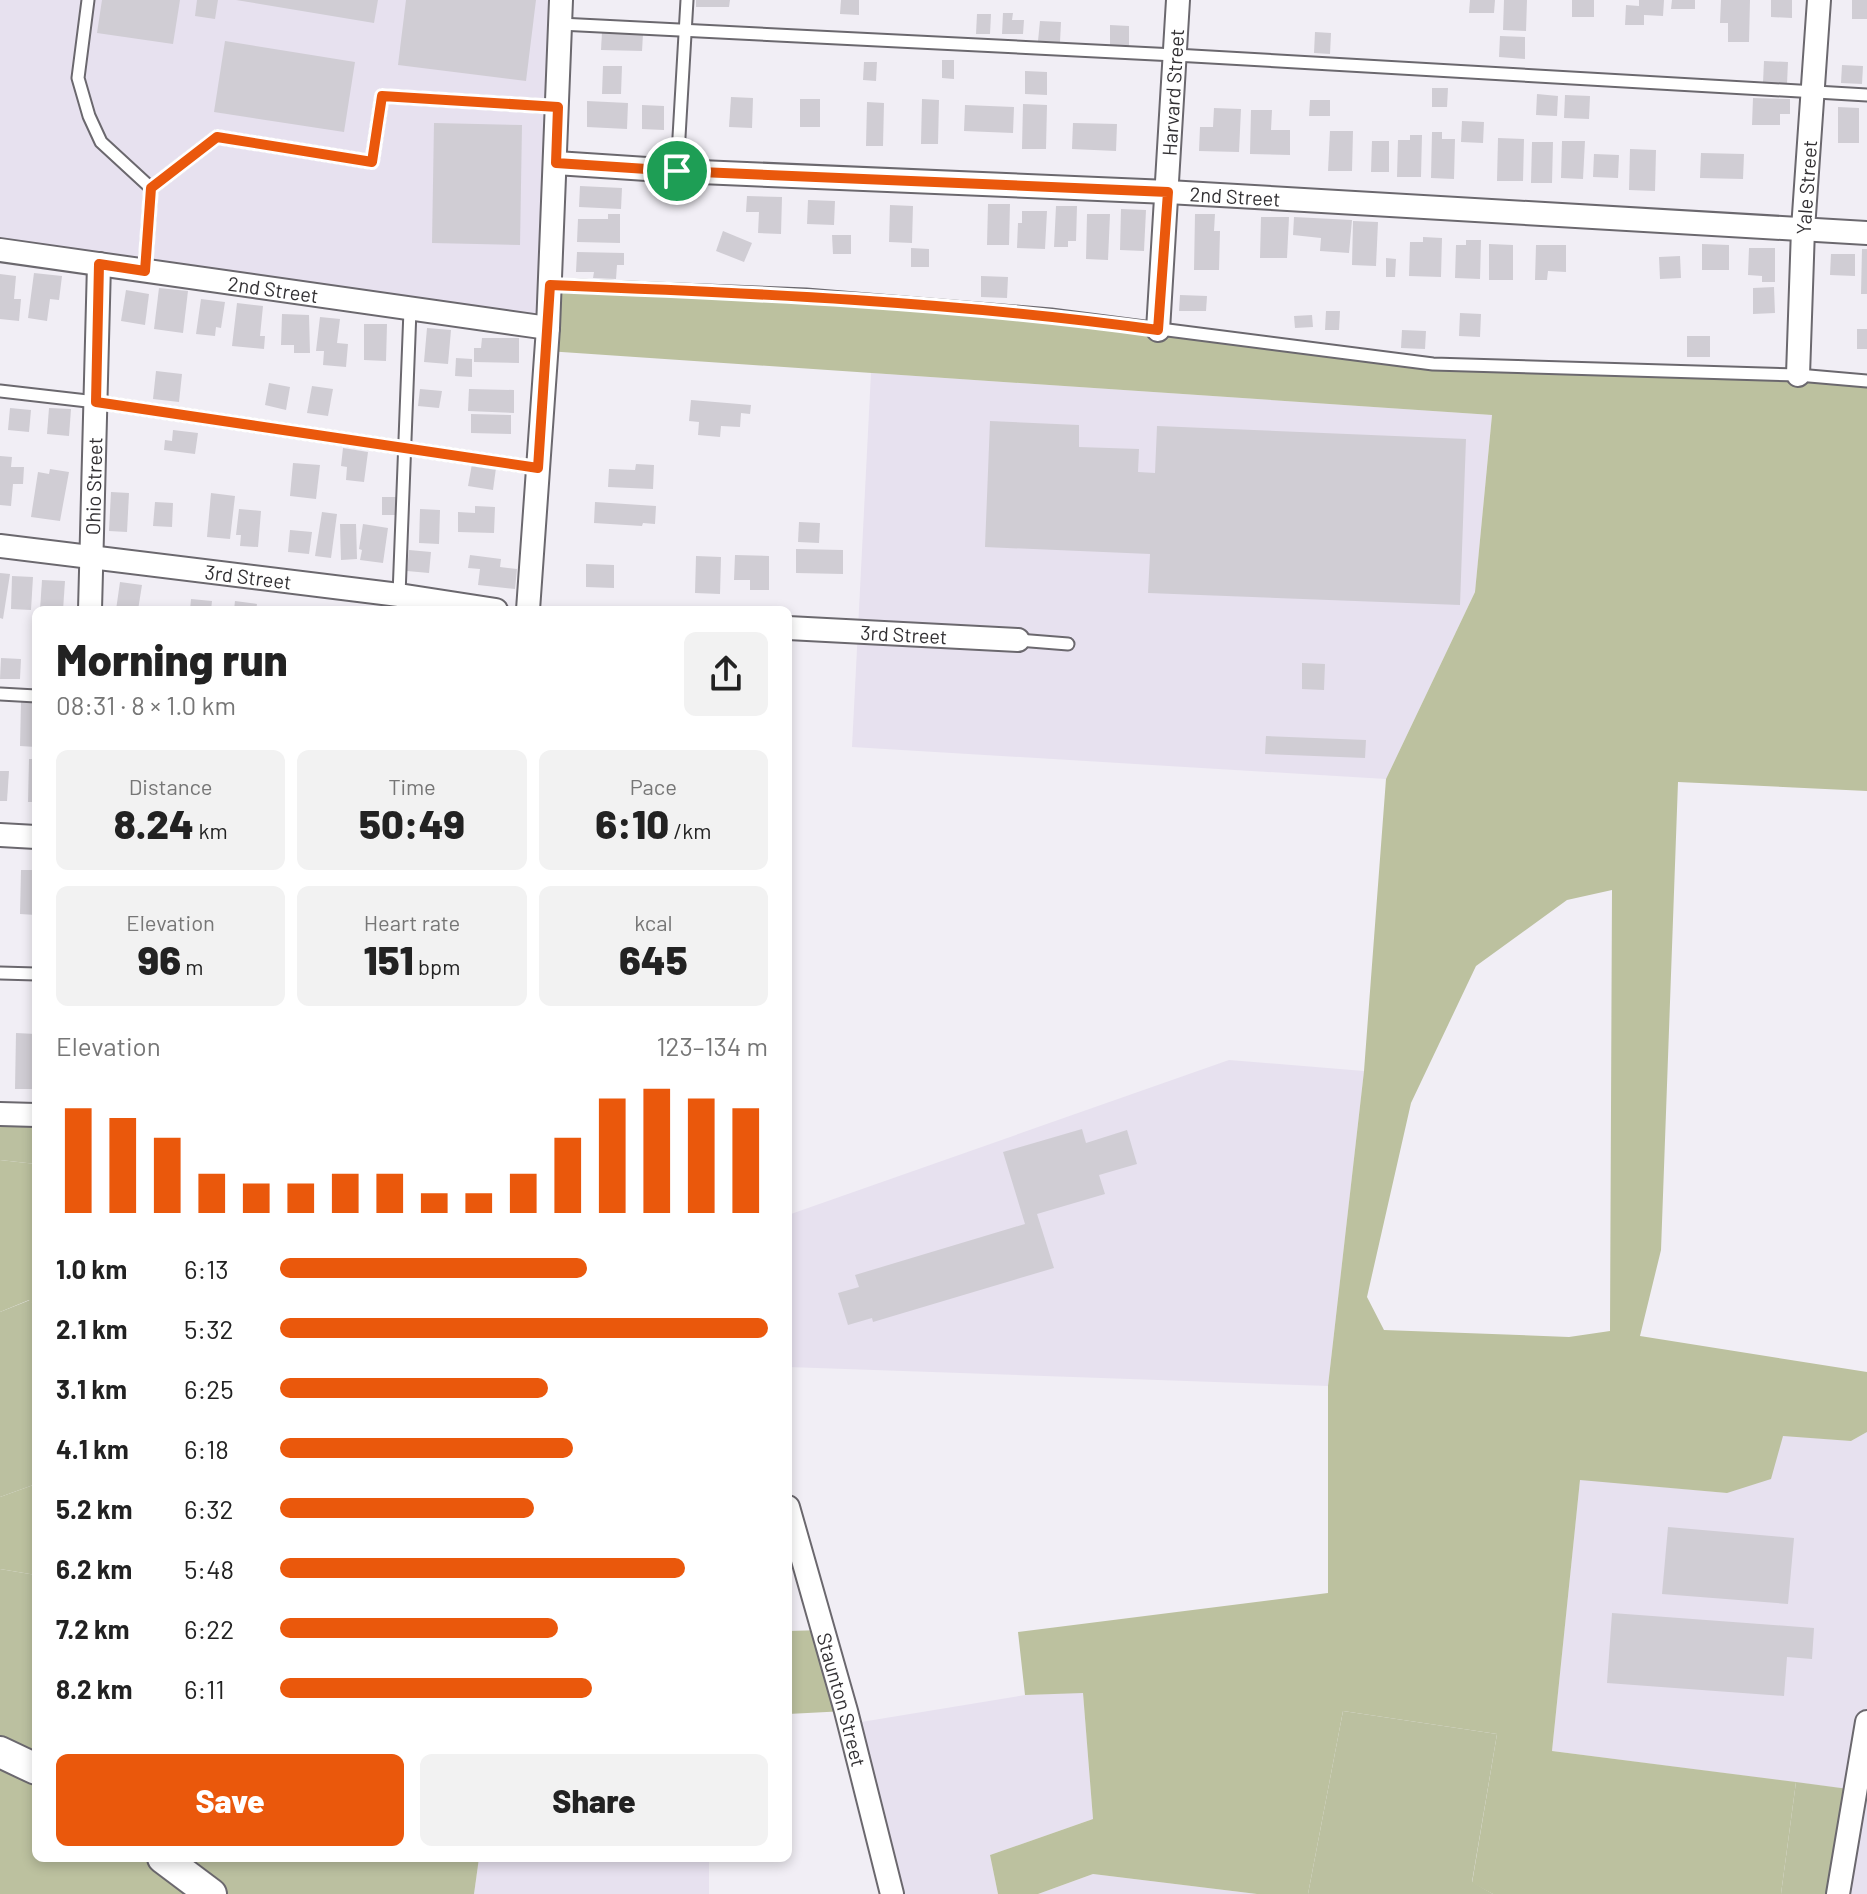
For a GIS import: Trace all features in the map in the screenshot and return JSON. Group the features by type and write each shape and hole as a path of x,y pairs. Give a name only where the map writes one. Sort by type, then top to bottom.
{"street":[{"path":"528,606 548,328 561,0"},
{"name":"Harvard Street","path":"1158,330 1178,0"},
{"name":"Yale Street","path":"1798,375 1803,229 1819,0"},
{"name":"2nd Street","path":"556,163 1168,192 1867,233"},
{"name":"2nd Street","path":"0,250 548,328"},
{"name":"Ohio Street","path":"90,606 99,264"},
{"name":"3rd Street","path":"0,546 398,602 447,606"},
{"name":"3rd Street","path":"792,628 1018,640"},
{"path":"0,835 32,837"},
{"path":"0,1114 32,1115"},
{"name":"Staunton Street","path":"792,1521 846,1711 892,1894"},
{"path":"1838,1894 1867,1722"},
{"path":"0,1752 32,1767"},
{"path":"168,1862 211,1894"}],"lane":[{"path":"88,0 78,78 89,116 101,142 151,188"},
{"path":"677,171 687,0"},
{"path":"560,24 1175,55 1867,95"},
{"path":"145,271 151,188 217,137 372,162 382,96 558,107"},
{"path":"550,285 806,295 1051,315 1433,364 1798,375 1867,381"},
{"path":"398,602 410,310"},
{"path":"0,391 96,402 538,468"},
{"path":"1018,640 1068,644"},
{"path":"0,694 32,696"},
{"path":"0,973 32,974"}],"shaded area":[{"path":"0,0 561,0 548,328 0,250"},
{"path":"871,373 1492,415 1475,592 1386,779 852,747"},
{"path":"1229,1060 1364,1071 1328,1386 792,1367 792,1214"},
{"path":"1867,1432 1867,1894 1838,1894 1855,1790 1552,1751 1580,1479 1727,1493 1782,1435 1851,1441"},
{"path":"1083,1692 1093,1819 990,1855 998,1894 892,1894 849,1724 1025,1695"},
{"path":"478,1862 709,1862 709,1894 474,1894"},
{"path":"1093,1874 1257,1894 1038,1894"}],"green space":[{"path":"550,285 1051,315 1433,364 1867,381 1867,791 1678,782 1661,1250 1640,1336 1867,1372 1867,1432 1851,1441 1783,1436 1771,1479 1727,1493 1580,1480 1552,1751 1796,1782 1781,1894 1493,1894 1472,1883 1497,1734 1343,1711 1308,1894 1257,1894 1093,1874 1038,1894 998,1894 990,1855 1093,1819 1083,1693 1025,1695 1018,1632 1328,1593 1328,1386 1364,1071 1386,779 1475,592 1492,415 547,351","holes":["1612,890 1610,1331 1569,1337 1384,1330 1367,1297 1411,1103 1476,966 1567,900"]},
{"path":"0,1114 32,1115 32,1164 0,1160"},
{"path":"0,1160 32,1164 32,1303 29,1300 0,1312"},
{"path":"30,1300 32,1303 32,1485 0,1497 0,1312"},
{"path":"32,1485 32,1574 0,1569 0,1497"},
{"path":"0,1569 32,1574 32,1767 0,1752"},
{"path":"823,1630 846,1711 792,1714 792,1631"},
{"path":"1343,1711 1497,1734 1472,1882 1493,1894 1308,1894"},
{"path":"0,1752 32,1767 32,1862 168,1862 211,1894 0,1894"},
{"path":"1796,1782 1856,1790 1838,1894 1781,1894"},
{"path":"168,1862 478,1862 474,1894 211,1894"}],"building":[{"path":"102,0 180,0 173,44 97,33"},
{"path":"197,0 218,0 215,19 195,16"},
{"path":"236,0 378,0 374,23"},
{"path":"406,0 536,0 526,81 398,65"},
{"path":"696,0 730,0 729,7 696,7"},
{"path":"841,0 859,0 859,15 840,14"},
{"path":"1470,0 1495,0 1494,13 1469,13"},
{"path":"1504,0 1527,0 1526,31 1503,30"},
{"path":"1572,0 1594,0 1594,17 1572,17"},
{"path":"1639,0 1664,0 1663,16 1644,15 1644,25 1625,25 1626,5 1639,6"},
{"path":"1672,0 1695,0 1695,9 1671,9"},
{"path":"1721,0 1750,0 1749,42 1728,42 1728,23 1720,23"},
{"path":"1771,0 1792,0 1792,18 1771,17"},
{"path":"1852,0 1867,0 1867,19 1852,19"},
{"path":"1003,13 1013,13 1012,20 1024,20 1023,34 1002,34"},
{"path":"977,14 991,14 990,34 976,34"},
{"path":"1040,21 1061,22 1060,42 1038,41"},
{"path":"1110,25 1129,26 1129,47 1110,47"},
{"path":"602,32 643,34 642,51 601,50"},
{"path":"1315,32 1331,33 1330,54 1314,53"},
{"path":"1500,36 1525,37 1525,59 1499,57"},
{"path":"225,41 355,62 344,132 214,112"},
{"path":"942,60 954,60 954,79 942,78"},
{"path":"1764,61 1788,62 1787,84 1763,83"},
{"path":"864,62 877,62 876,81 863,80"},
{"path":"1842,65 1863,66 1862,84 1841,83"},
{"path":"603,66 622,66 621,94 602,94"},
{"path":"1025,71 1047,72 1047,95 1025,94"},
{"path":"1432,88 1448,88 1447,107 1432,107"},
{"path":"1537,94 1558,96 1557,116 1536,115"},
{"path":"1565,95 1590,96 1589,119 1564,118"},
{"path":"731,97 753,98 752,128 729,127"},
{"path":"1753,98 1790,99 1790,114 1780,114 1780,125 1752,125"},
{"path":"800,99 820,99 820,127 800,127"},
{"path":"922,99 939,100 938,144 921,144"},
{"path":"1310,100 1330,100 1330,116 1309,116"},
{"path":"587,101 628,103 627,129 587,127"},
{"path":"867,102 884,103 883,146 866,146"},
{"path":"1023,104 1047,105 1046,149 1022,149"},
{"path":"642,105 664,106 664,130 642,129"},
{"path":"965,105 1014,107 1013,133 964,131"},
{"path":"1838,107 1859,108 1859,143 1838,143"},
{"path":"1214,108 1241,109 1239,152 1199,151 1200,127 1213,127"},
{"path":"1251,110 1272,110 1271,130 1290,130 1290,155 1250,154"},
{"path":"1462,121 1484,122 1483,143 1461,142"},
{"path":"434,123 522,125 520,245 432,243"},
{"path":"1073,123 1117,124 1116,151 1072,149"},
{"path":"1330,131 1353,131 1352,171 1328,171"},
{"path":"1432,132 1442,132 1442,139 1455,139 1454,179 1431,178"},
{"path":"1410,135 1422,135 1421,177 1397,177 1398,140 1410,140"},
{"path":"1498,138 1524,139 1523,181 1497,181"},
{"path":"1372,141 1389,141 1389,172 1371,172"},
{"path":"1562,141 1585,141 1583,179 1561,178"},
{"path":"1532,142 1553,142 1552,183 1531,183"},
{"path":"1630,149 1656,150 1655,191 1629,190"},
{"path":"1701,153 1744,154 1743,179 1700,178"},
{"path":"1594,154 1619,155 1618,178 1593,177"},
{"path":"580,186 622,188 621,209 579,207"},
{"path":"747,196 782,197 781,234 758,233 759,212 746,212"},
{"path":"808,200 835,201 834,225 807,224"},
{"path":"988,204 1010,204 1009,245 987,245"},
{"path":"890,205 913,206 912,243 889,242"},
{"path":"1056,206 1077,206 1076,241 1068,241 1068,247 1054,247"},
{"path":"1121,209 1146,210 1144,251 1120,250"},
{"path":"1022,211 1047,211 1045,249 1017,248"},
{"path":"608,214 620,214 620,243 577,242 578,219 608,219"},
{"path":"1087,214 1110,214 1108,260 1086,259"},
{"path":"1195,214 1215,214 1214,231 1220,231 1219,270 1194,270"},
{"path":"1261,217 1289,217 1287,258 1260,258"},
{"path":"1294,217 1352,220 1349,253 1320,251 1321,238 1293,235"},
{"path":"1353,221 1378,222 1376,266 1352,265"},
{"path":"723,231 752,243 744,262 716,251"},
{"path":"832,235 851,235 851,254 833,254"},
{"path":"1423,237 1442,238 1441,277 1409,276 1410,242 1423,242"},
{"path":"1466,240 1481,240 1480,279 1455,278 1456,245 1466,245"},
{"path":"1489,244 1513,245 1513,280 1489,280"},
{"path":"1702,244 1729,245 1729,270 1702,270"},
{"path":"1536,245 1566,245 1566,272 1548,271 1547,280 1535,280"},
{"path":"911,248 929,249 929,267 911,267"},
{"path":"1749,248 1775,248 1775,282 1762,282 1762,276 1748,275"},
{"path":"1862,249 1867,249 1867,294 1861,294"},
{"path":"577,252 624,253 624,265 617,265 616,279 593,278 594,272 576,272"},
{"path":"1831,254 1855,254 1855,276 1830,275"},
{"path":"1680,256 1681,278 1660,279 1659,257"},
{"path":"1386,258 1396,259 1395,277 1386,277"},
{"path":"34,273 62,276 59,300 50,299 47,321 28,318"},
{"path":"0,274 16,276 14,299 21,299 19,321 0,319"},
{"path":"981,276 1008,277 1007,298 981,297"},
{"path":"1774,287 1775,313 1753,314 1753,288"},
{"path":"159,288 188,291 183,333 154,329"},
{"path":"126,290 149,294 145,325 121,321"},
{"path":"1180,295 1207,296 1206,311 1179,311"},
{"path":"201,299 225,302 221,328 216,327 215,336 196,334"},
{"path":"237,303 263,306 260,336 265,336 264,349 232,346"},
{"path":"1326,311 1340,311 1339,330 1325,330"},
{"path":"1460,313 1481,314 1480,337 1459,336"},
{"path":"282,314 309,315 310,353 294,353 294,345 281,345"},
{"path":"1312,315 1313,327 1295,328 1294,316"},
{"path":"320,317 340,319 337,343 348,344 346,367 323,365 324,351 316,351"},
{"path":"364,324 387,324 386,361 364,360"},
{"path":"427,328 451,330 448,364 424,362"},
{"path":"1857,329 1867,329 1867,349 1857,349"},
{"path":"1402,330 1426,331 1425,349 1401,348"},
{"path":"1687,336 1710,336 1710,357 1687,357"},
{"path":"482,338 519,338 519,363 474,362 474,348 481,348"},
{"path":"456,358 472,359 472,377 455,376"},
{"path":"156,371 182,374 179,402 153,399"},
{"path":"269,383 290,387 286,410 265,405"},
{"path":"312,386 333,389 328,416 307,413"},
{"path":"420,389 442,391 439,408 418,406"},
{"path":"469,389 514,390 514,413 468,411"},
{"path":"691,400 751,405 750,414 741,413 740,427 721,426 720,437 698,435 699,422 689,421"},
{"path":"10,408 31,410 29,432 8,430"},
{"path":"49,408 71,409 69,436 47,434"},
{"path":"471,414 511,415 511,434 471,433"},
{"path":"990,421 1079,425 1079,447 1139,449 1138,472 1155,473 1157,426 1466,439 1460,605 1148,593 1150,554 985,547"},
{"path":"173,430 198,433 195,454 164,450 165,440 172,441"},
{"path":"343,448 368,452 364,482 346,480 347,467 341,466"},
{"path":"0,456 12,457 11,467 24,467 23,484 13,484 11,506 0,505"},
{"path":"293,463 320,465 316,499 290,496"},
{"path":"472,464 496,468 493,490 468,486"},
{"path":"636,464 654,465 653,489 608,487 609,469 635,470"},
{"path":"50,469 69,472 60,521 31,517 38,472 49,474"},
{"path":"111,492 129,493 127,532 109,531"},
{"path":"211,493 235,496 230,539 207,537"},
{"path":"382,497 397,497 396,515 382,515"},
{"path":"155,502 173,503 172,527 153,526"},
{"path":"595,502 656,506 655,524 594,523"},
{"path":"475,506 495,507 494,533 458,532 458,512 475,513"},
{"path":"239,509 261,511 258,547 240,546 241,535 236,535"},
{"path":"420,509 440,510 439,544 419,543"},
{"path":"322,512 337,514 331,558 315,556"},
{"path":"799,522 820,523 819,543 798,542"},
{"path":"340,524 356,524 357,559 341,560"},
{"path":"363,524 388,528 383,563 360,560"},
{"path":"290,530 312,532 309,554 288,552"},
{"path":"796,549 843,550 843,574 796,573"},
{"path":"409,550 431,552 429,573 407,571"},
{"path":"470,555 501,559 500,567 517,569 515,589 478,585 480,569 468,568"},
{"path":"735,555 769,556 769,590 750,590 750,580 734,580"},
{"path":"696,556 721,557 720,594 695,593"},
{"path":"586,564 614,565 614,588 586,587"},
{"path":"0,573 10,574 3,619 0,618"},
{"path":"12,576 33,577 31,610 11,609"},
{"path":"42,580 65,581 63,606 40,606"},
{"path":"120,582 142,585 139,606 117,606"},
{"path":"191,599 212,601 211,606 190,606"},
{"path":"235,601 257,604 257,606 234,606"},
{"path":"1,658 21,659 20,679 0,679"},
{"path":"1302,663 1325,664 1324,690 1302,689"},
{"path":"21,701 32,701 32,747 20,746"},
{"path":"1266,736 1366,740 1365,758 1265,754"},
{"path":"29,759 32,759 32,802 28,802"},
{"path":"0,771 9,771 7,801 0,801"},
{"path":"21,870 32,870 32,915 20,914"},
{"path":"16,1033 32,1034 32,1089 15,1089"},
{"path":"1082,1129 1086,1143 1127,1130 1137,1164 1099,1175 1105,1194 1037,1214 1054,1268 873,1322 872,1318 848,1325 838,1293 859,1287 855,1275 1025,1224 1003,1152"},
{"path":"1668,1527 1794,1538 1788,1604 1662,1594"},
{"path":"1612,1613 1814,1628 1812,1659 1787,1657 1784,1696 1607,1683"}],"route":[{"path":"382,96 558,107 556,163 677,171 1168,192 1158,330 1051,315 806,295 550,285 538,468 96,402 99,264 145,271 151,188 217,137 372,162 382,96"}]}
